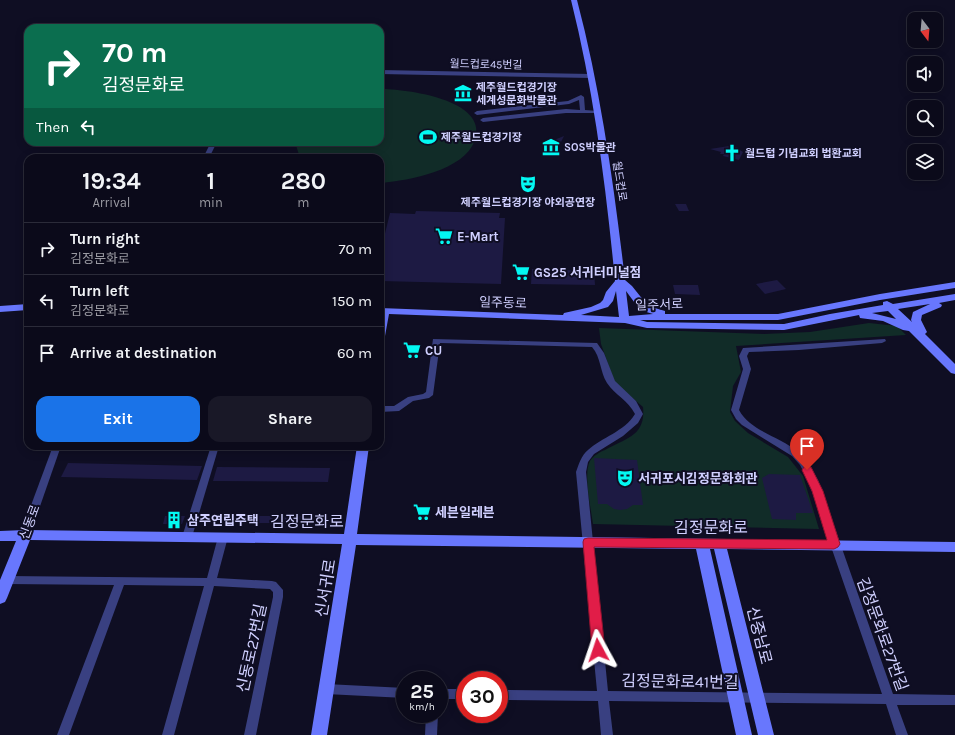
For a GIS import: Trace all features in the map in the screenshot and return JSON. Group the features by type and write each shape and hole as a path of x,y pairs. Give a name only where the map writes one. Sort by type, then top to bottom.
{"main road":[{"name":"월드컵로","path":"574,0 586,46 611,196 624,320"},
{"path":"559,318 583,310 596,309 604,305 609,300 610,292 620,281 629,288 644,308 676,317"},
{"name":"일주서로","path":"624,320 641,317 778,317 884,296 955,286"},
{"path":"884,296 955,370"},
{"name":"일주서로","path":"624,320 647,326 784,327 830,317 955,297"},
{"path":"919,333 916,320 917,314 925,309 955,302"},
{"path":"0,310 24,307"},
{"name":"일주동로","path":"384,311 624,320"},
{"path":"830,317 854,315 882,318 896,322 919,333"},
{"name":"신서귀로","path":"319,735 362,450"},
{"name":"신동로","path":"0,598 25,535"},
{"name":"김정문화로","path":"0,536 350,538 955,547"},
{"path":"702,544 744,735"},
{"name":"신중남로","path":"719,544 766,735"}],"street":[{"name":"월드컵로45번길","path":"384,72 591,76"},
{"path":"477,113 569,102 581,98 583,112"},
{"path":"483,120 566,111 596,112"},
{"path":"384,409 396,409 411,399 426,396 430,393 436,341 594,345 599,349 612,383 634,402 639,414 635,421 620,434 594,449 584,461 581,472 588,542"},
{"path":"834,544 818,491 802,461 795,453 752,428 736,414 736,406 746,369 743,356 746,350 754,349 799,348 882,341"},
{"name":"신동로","path":"25,535 56,450"},
{"path":"187,537 214,450"},
{"path":"168,735 223,537"},
{"name":"김정문화로41번길","path":"588,542 607,735"},
{"name":"김정문화로27번길","path":"834,544 902,735"},
{"name":"신동로27번길","path":"7,580 210,582 272,585 279,593 250,735"},
{"path":"63,735 121,581"},
{"path":"326,689 396,692"},
{"name":"김정문화로41번길","path":"508,694 955,700"},
{"path":"431,735 432,723"}],"green space":[{"name":"제주월드컵경기장","path":"384,89 425,94 442,99 458,106 470,115 476,126 475,140 469,151 460,159 434,172 384,183 384,154 299,154 296,146 384,146"},
{"path":"869,323 897,326 906,335 736,346 741,372 733,386 730,412 735,421 748,433 788,457 803,476 819,529 593,524 587,483 587,474 590,461 599,453 633,435 638,430 643,417 643,407 615,383 601,344 599,328 764,334 810,332"}],"building":[{"name":"SOS박물관","path":"564,136 556,152 548,154 548,152 544,151 545,149 543,148 546,141 549,142 551,139 554,140"},
{"name":"월드텁 기념교회 법환교회","path":"729,146 739,148 738,149 743,152 739,160 723,156 724,154 720,154 721,152 710,149"},
{"path":"675,204 686,204 689,211 679,211"},
{"name":"E-Mart","path":"416,211 500,213 499,218 505,218 501,284 384,281 384,238 390,213 415,214"},
{"path":"532,269 594,271 595,285 531,284"},
{"path":"777,280 786,289 765,294 756,284"},
{"path":"673,285 698,285 700,295 675,294"},
{"path":"594,458 637,460 643,505 633,505 627,509 620,510 614,509 607,504 598,504"},
{"path":"68,463 202,466 197,480 61,477"},
{"path":"217,467 330,468 328,482 213,481"},
{"path":"769,474 800,475 813,513 796,513 796,520 772,519 762,478"},
{"name":"삼주연립주택","path":"165,516 185,516 182,524 163,524"},
{"path":"251,516 313,516 312,523 251,523"}],"place":[{"name":"제주월드컵경기장 세계성문화박물관","path":"463,93"},
{"name":"제주월드컵경기장","path":"428,137"},
{"name":"SOS박물관","path":"551,147"},
{"name":"월드텁 기념교회 법환교회","path":"732,153"},
{"name":"제주월드컵경기장 야외공연장","path":"528,184"},
{"name":"E-Mart","path":"444,236"},
{"name":"GS25 서귀터미널점","path":"521,272"},
{"name":"CU","path":"412,350"},
{"name":"서귀포시김정문화회관","path":"625,478"},
{"name":"세븐일레븐","path":"422,512"},
{"name":"삼주연립주택","path":"174,520"}],"route":[{"path":"598,650 588,542 834,544 818,491 807,470"}]}
